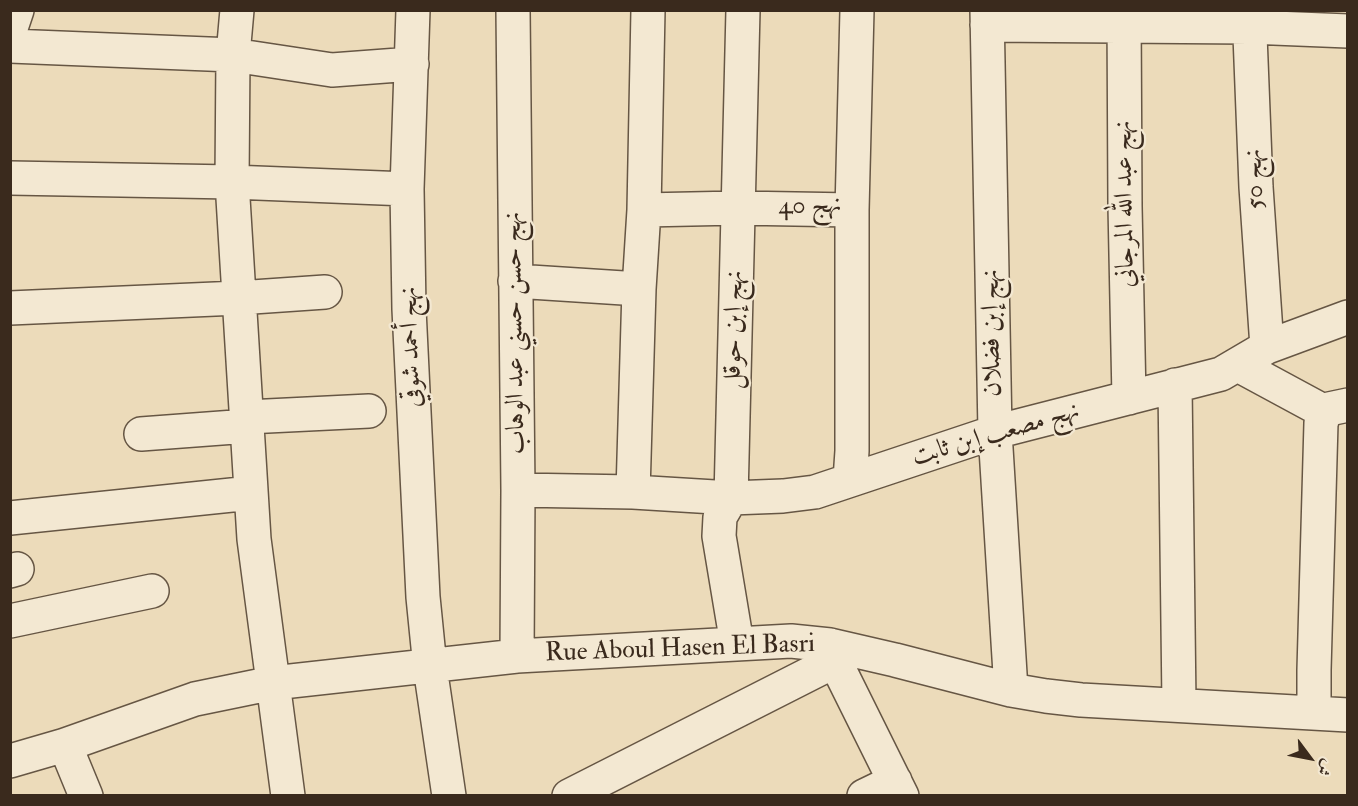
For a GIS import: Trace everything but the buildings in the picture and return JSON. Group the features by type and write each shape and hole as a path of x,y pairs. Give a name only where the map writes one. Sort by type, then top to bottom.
{"street":[{"path":"10,31 17,10"},
{"path":"237,10 233,55 232,182 238,298 248,421 254,539 288,795"},
{"name":"نهج أحمد شوقي","path":"413,10 407,189 410,320 423,597 431,675 449,795"},
{"name":"نهج حسن حسني عبد الوهاب","path":"513,10 518,490 517,656"},
{"path":"633,492 639,289 644,210 648,10"},
{"name":"نهج إبن حوقل","path":"737,644 718,536 720,517 732,498 743,10"},
{"name":"نهج 40","path":"644,210 738,208 852,210 857,10"},
{"path":"987,18 1249,19 1347,31"},
{"name":"نهج إبن فضلان","path":"987,18 995,432 1011,690"},
{"name":"نهج عبد الله المرجاني","path":"1124,19 1129,398"},
{"name":"نهج 50","path":"1249,19 1256,187 1267,347"},
{"path":"10,46 233,55 332,70 411,64"},
{"path":"10,178 232,182 407,189"},
{"path":"850,480 852,210"},
{"path":"515,281 639,289"},
{"path":"10,308 325,292"},
{"name":"نهج مصعب إبن ثابت","path":"518,490 633,492 732,498 814,492 995,432 1205,379 1238,365 1267,347 1347,316"},
{"path":"1238,365 1336,409 1321,423 1314,713"},
{"path":"1175,385 1179,704"},
{"path":"141,434 248,421 369,411"},
{"path":"10,518 251,493"},
{"path":"10,621 152,591"},
{"name":"Rue Aboul Hasen El Basri","path":"15,760 65,745 195,699 273,683 431,675 517,656 791,641 832,653 1011,690 1081,700 1347,715"},
{"path":"569,795 832,653 898,788 864,795"},
{"path":"65,745 86,795"}]}
